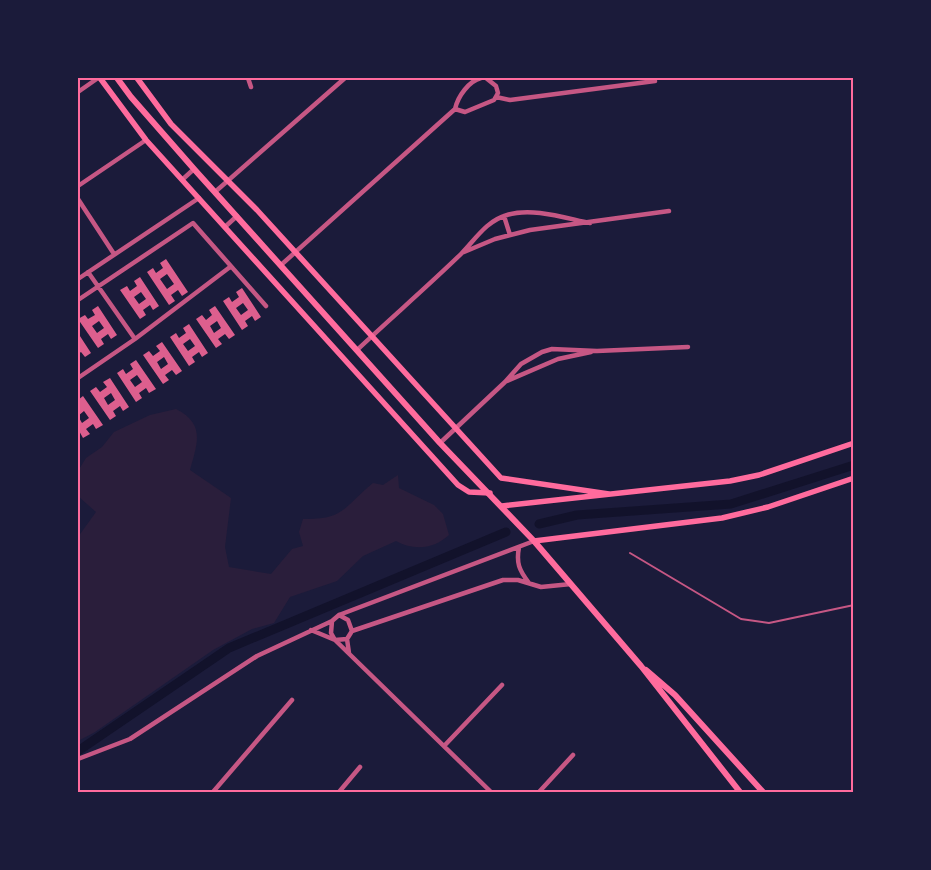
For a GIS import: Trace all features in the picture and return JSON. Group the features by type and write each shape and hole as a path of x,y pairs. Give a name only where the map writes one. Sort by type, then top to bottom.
{"main road":[{"path":"99,78 146,140 458,484 470,492 490,494"},
{"path":"117,78 130,97 357,350 440,442 534,541 641,666 740,792"},
{"path":"137,78 171,124 295,252 502,478 609,494"},
{"path":"502,506 744,478 854,443"},
{"path":"534,541 722,518 768,507 854,478"},
{"path":"641,666 675,695 763,792"}],"street":[{"path":"78,92 99,78"},
{"path":"248,78 251,87"},
{"path":"215,192 345,78"},
{"path":"281,265 455,108 457,98 476,79 482,78"},
{"path":"455,108 465,112 492,103 496,97 496,86 493,79 486,78"},
{"path":"496,97 510,100 656,81"},
{"path":"78,186 146,140"},
{"path":"183,179 194,169"},
{"path":"78,279 199,198"},
{"path":"78,199 114,254"},
{"path":"463,252 510,235 560,225 590,223 669,211"},
{"path":"357,350 463,252 481,231 504,216 524,212 590,223"},
{"path":"226,226 237,216"},
{"path":"504,216 510,235"},
{"path":"78,300 193,223 266,306"},
{"path":"78,378 135,339 230,267"},
{"path":"88,272 135,339"},
{"path":"440,442 505,382 521,364 552,349 597,351 688,347"},
{"path":"505,382 558,359 597,351"},
{"path":"78,759 130,739 257,656 332,621 339,615 534,541"},
{"path":"519,547 516,560 519,571 529,584"},
{"path":"311,630 335,640 347,638 352,631 503,580 518,580 541,587 571,584"},
{"path":"339,615 348,620 352,631"},
{"path":"332,621 331,633 335,640 491,792"},
{"path":"347,638 350,654"},
{"path":"444,745 502,685"},
{"path":"213,792 292,700"},
{"path":"538,792 573,755"},
{"path":"339,792 360,767"}],"lane":[{"path":"630,553 741,620 769,623 854,605"}],"shaded area":[{"path":"176,409 192,421 197,435 197,443 190,470 231,498 225,547 229,567 271,574 292,549 303,546 299,532 303,519 317,519 336,514 373,483 383,485 398,475 399,488 434,505 443,514 449,535 437,543 424,547 410,546 396,541 363,556 337,581 290,597 274,623 252,629 213,650 95,732 78,741 78,537 96,512 78,496 78,471 86,458 102,447 114,432 150,415"}],"building":[{"path":"166,259 188,292 182,296 178,290 171,295 175,301 169,305 147,272 153,268 156,273 163,268 160,263","holes":["167,274 174,284 167,289 160,279"]},
{"path":"140,277 159,306 153,310 150,305 143,310 146,315 140,319 120,290 127,286 130,291 137,286 134,281","holes":["141,292 146,299 139,304 134,297"]},
{"path":"242,288 261,317 255,321 252,316 245,321 248,326 242,330 223,301 229,297 232,302 239,297 236,292","holes":["243,303 248,310 241,315 236,308"]},
{"path":"98,306 117,335 111,339 108,334 101,339 104,344 98,348 78,319 85,315 88,319 95,315 92,310","holes":["99,321 104,328 97,333 92,326"]},
{"path":"215,306 235,335 229,339 225,334 218,339 222,344 216,348 196,319 202,315 206,320 212,315 209,310","holes":["217,321 221,328 214,333 210,326"]},
{"path":"189,324 208,353 202,357 199,352 192,357 195,362 189,366 170,337 176,333 179,338 186,333 183,328","holes":["190,339 195,346 188,351 183,344"]},
{"path":"78,333 91,353 85,357 81,352 78,354"},
{"path":"162,342 182,371 176,375 172,370 165,375 169,380 163,384 143,355 149,351 153,356 160,351 156,346","holes":["164,357 168,364 161,369 157,362"]},
{"path":"136,360 156,389 149,393 146,388 139,393 142,398 136,402 117,373 123,369 126,374 133,369 130,364","holes":["137,375 142,382 135,387 130,380"]},
{"path":"110,378 129,407 123,411 120,406 113,411 116,416 110,420 90,391 96,387 100,392 107,387 103,382","holes":["111,393 115,400 108,405 104,398"]},
{"path":"83,396 103,425 96,429 93,424 86,429 90,434 83,438 78,429 78,416 78,407 80,405 78,400","holes":["84,411 89,418 82,423 78,416"]}],"waterway":[{"path":"539,524 577,515 731,504 854,465"},
{"path":"78,751 229,648 506,532"}]}
